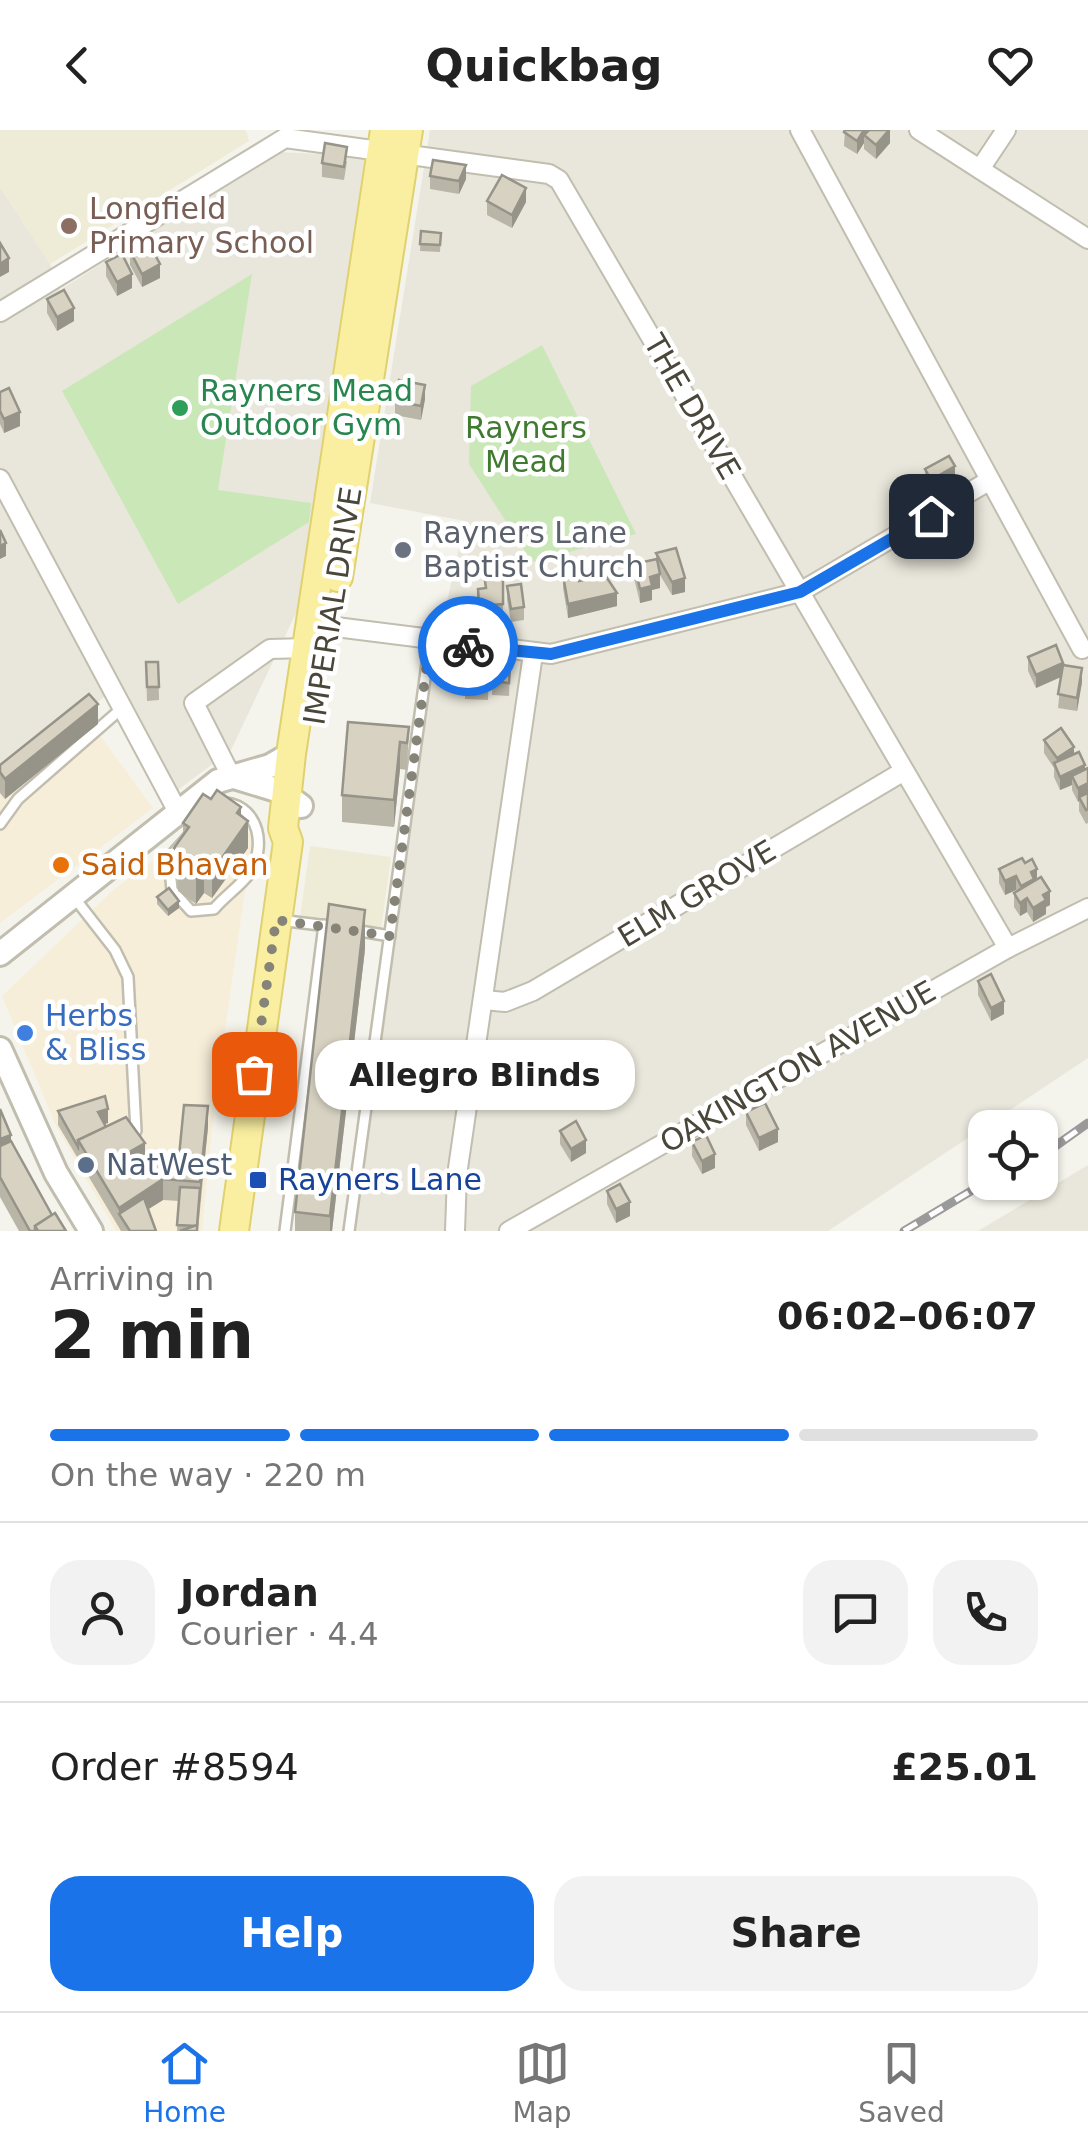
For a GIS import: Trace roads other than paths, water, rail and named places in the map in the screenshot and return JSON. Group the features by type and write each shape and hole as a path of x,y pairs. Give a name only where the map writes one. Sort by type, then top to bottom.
{"main road":[{"name":"IMPERIAL DRIVE","path":"234,1231 288,842 283,828 294,800 316,633 395,141"},
{"name":"IMPERIAL DRIVE","path":"294,800 292,754 316,633"}],"street":[{"path":"800,130 987,482 998,492 1082,650"},
{"path":"919,130 1088,239"},
{"path":"980,169 1006,130"},
{"path":"0,312 285,134 395,141"},
{"name":"THE DRIVE","path":"395,141 549,174 559,180 1008,948"},
{"path":"0,480 178,812"},
{"path":"294,800 231,776 194,703 270,650 316,633 551,654 800,592 987,482"},
{"path":"455,1231 457,1175 533,654"},
{"path":"0,954 178,812 231,776 270,766 292,754"},
{"name":"ELM GROVE","path":"484,1000 504,1002 533,991 904,771"},
{"name":"OAKINGTON AVENUE","path":"510,1231 1008,948 1088,908"},
{"path":"0,1049 56,1174 91,1231"}],"lane":[{"path":"350,1231 430,642"},
{"path":"0,824 18,800 121,709"},
{"path":"145,838 169,858 172,890 191,911 214,909 250,872 257,835 254,817 241,805 226,803 213,809 169,858"},
{"path":"73,895 115,950 128,977 136,1131"},
{"path":"276,920 390,936"},
{"path":"285,1231 324,925"}],"railway":[{"path":"1058,1144 1088,1123"},
{"path":"904,1231 968,1193"}],"place":[{"name":"Longfield Primary School","path":"69,226"},
{"name":"Rayners Mead Outdoor Gym","path":"180,408"},
{"name":"Rayners Lane Baptist Church","path":"403,550"},
{"name":"Said Bhavan","path":"61,865"},
{"name":"Herbs & Bliss","path":"25,1033"},
{"name":"Allegro Blinds","path":"254,1074"},
{"name":"NatWest","path":"86,1165"},
{"name":"Rayners Lane","path":"258,1180"}],"park label":[{"name":"Rayners Mead","path":"526,445"}]}
